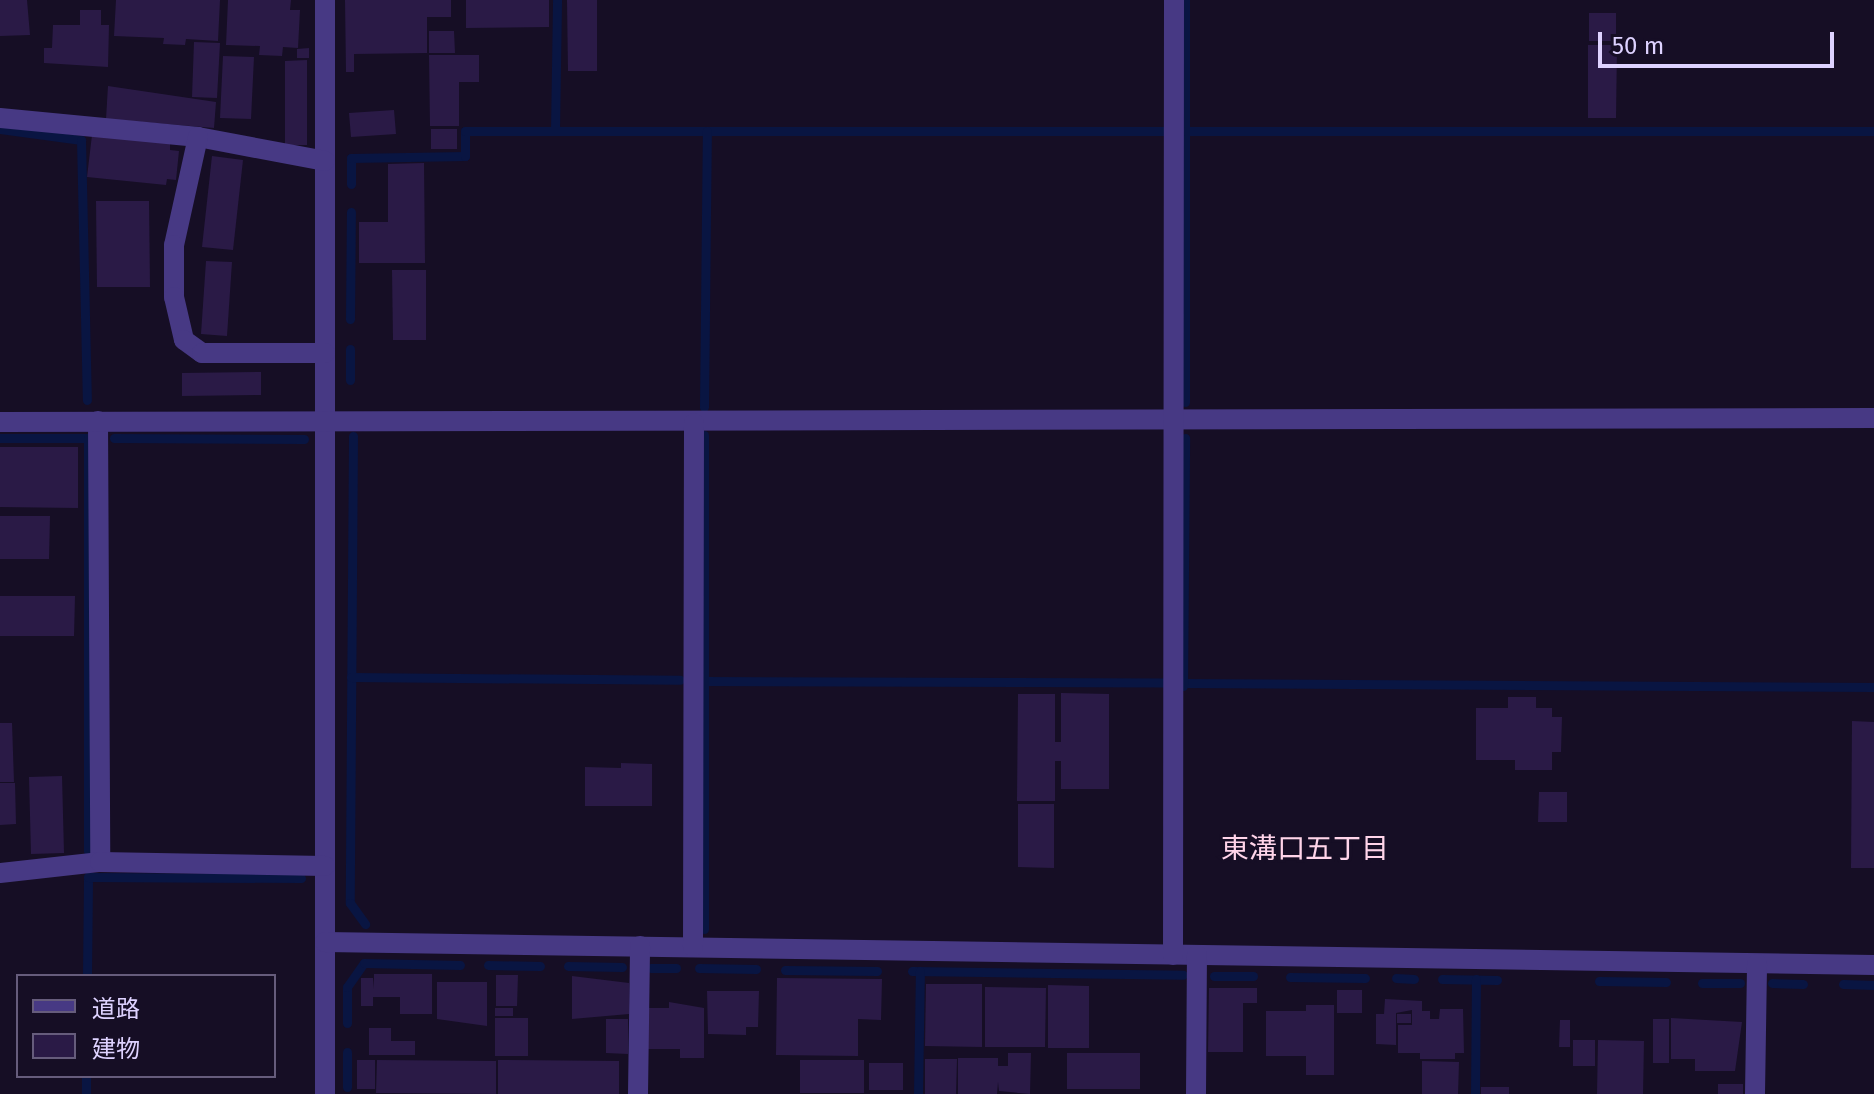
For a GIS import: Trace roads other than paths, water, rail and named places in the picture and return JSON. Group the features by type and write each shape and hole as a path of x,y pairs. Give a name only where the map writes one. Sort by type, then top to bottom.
{"street":[{"path":"325,0 325,1094"},
{"path":"1173,955 1174,0"},
{"path":"0,118 198,137 325,161"},
{"path":"198,137 174,245 174,297 184,340 202,353 325,353"},
{"path":"0,422 694,423 1874,418"},
{"path":"98,421 100,862"},
{"path":"693,947 694,423"},
{"path":"0,873 100,862 325,866"},
{"path":"325,942 1874,965"},
{"path":"638,1094 640,946"},
{"path":"1196,1094 1197,955"},
{"path":"1755,1094 1757,964"}],"waterway":[{"path":"555,131 557,0"},
{"path":"1185,0 1185,402"},
{"path":"0,129 81,140 87,400"},
{"path":"351,184 351,158 465,156 465,131 1163,131"},
{"path":"704,407 707,131"},
{"path":"1185,131 1874,131"},
{"path":"350,319 351,212"},
{"path":"350,349 350,380"},
{"path":"704,435 704,929"},
{"path":"353,436 350,903 365,924"},
{"path":"0,438 88,438 88,851"},
{"path":"114,438 304,439"},
{"path":"1183,686 1185,438"},
{"path":"351,677 680,680"},
{"path":"704,681 1164,683"},
{"path":"1183,683 1874,687"},
{"path":"87,974 88,877 301,878"},
{"path":"347,1023 347,987 364,963 460,965"},
{"path":"488,965 540,966"},
{"path":"568,966 622,967"},
{"path":"651,968 676,968"},
{"path":"699,968 756,969"},
{"path":"785,970 877,971"},
{"path":"912,971 1183,975"},
{"path":"918,1094 920,971"},
{"path":"1214,976 1253,976"},
{"path":"1290,977 1365,978"},
{"path":"1396,978 1414,979"},
{"path":"1442,979 1497,980"},
{"path":"1475,1094 1476,979"},
{"path":"1599,981 1666,982"},
{"path":"1702,983 1740,983"},
{"path":"1772,983 1803,984"},
{"path":"1843,984 1874,985"},
{"path":"347,1052 347,1087"},
{"path":"86,1078 86,1094"}],"district":[{"name":"東溝口五丁目","path":"1305,849"}]}
